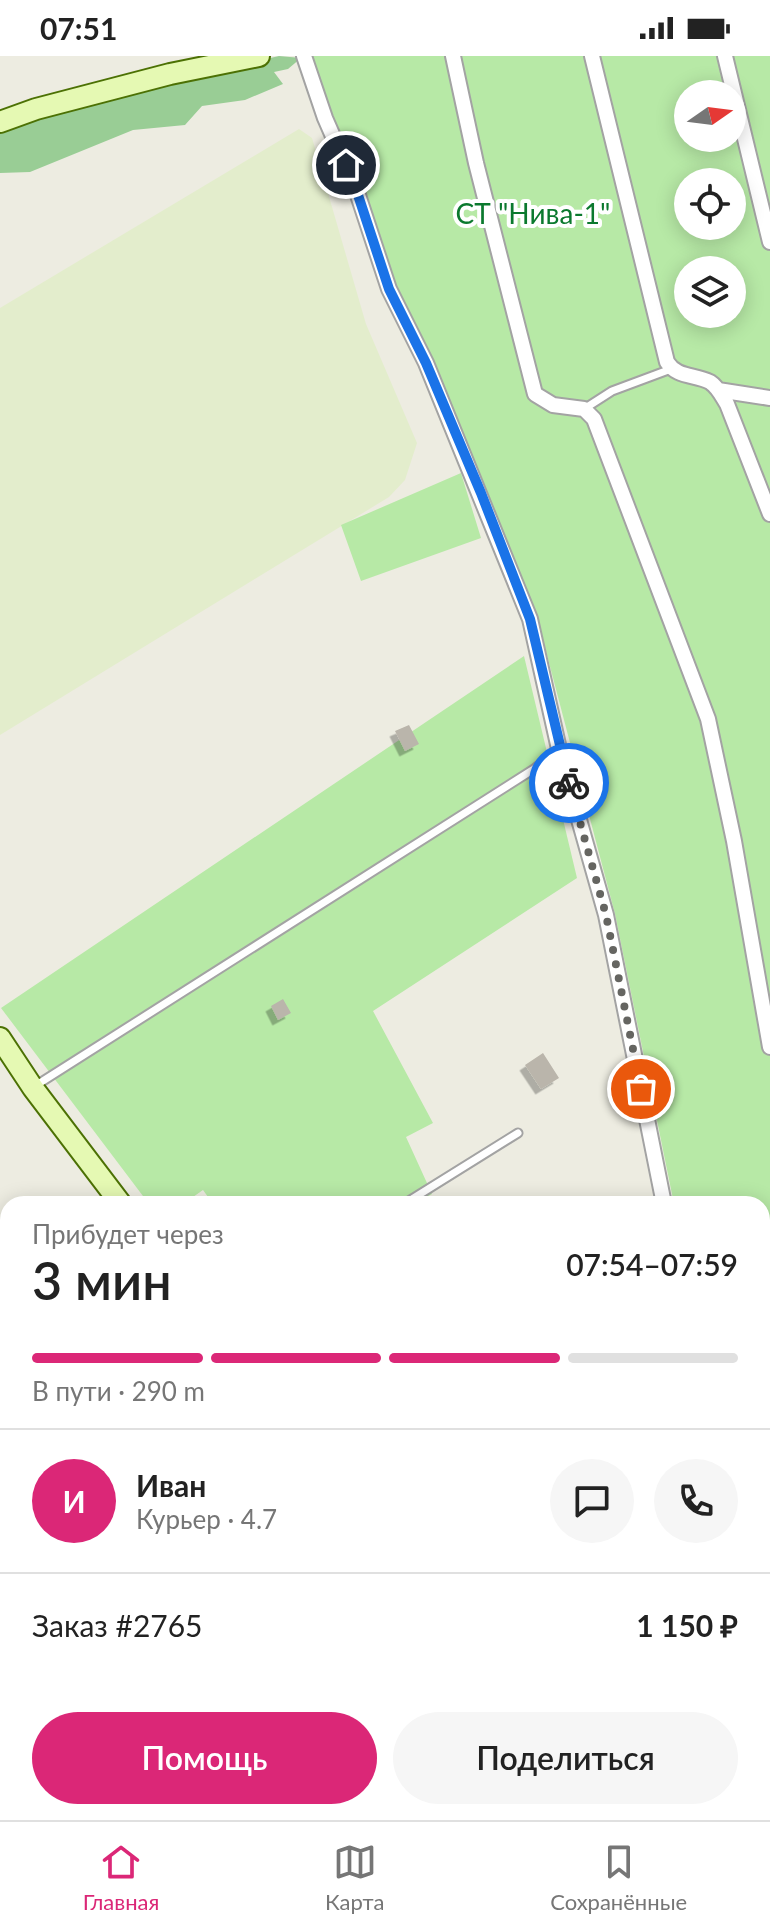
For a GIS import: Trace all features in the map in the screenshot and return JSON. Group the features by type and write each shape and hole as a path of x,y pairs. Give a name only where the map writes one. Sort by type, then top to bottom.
{"street":[{"path":"0,122 36,109 140,82 259,56"},
{"path":"304,56 325,118 356,189 389,289 426,363 530,619 559,749 606,915 662,1196"},
{"path":"453,56 476,163 535,394 553,405 584,409 594,419 708,719 734,841 770,1047"},
{"path":"592,56 667,362 671,369 712,383 718,390 727,404 770,514"},
{"path":"725,56 770,242"},
{"path":"718,390 770,398"},
{"path":"0,1038 33,1088 115,1196"}],"lane":[{"path":"584,409 612,391 671,369"},
{"path":"33,1088 534,769 559,749"},
{"path":"417,1196 518,1133"}],"green space":[{"path":"279,56 301,58 288,69 274,72 283,84 245,100 202,106 185,125 133,130 30,172 0,173 0,129 167,82"},
{"name":"СТ \"Нива-1\"","path":"311,56 770,56 770,1196 672,1196 615,914 537,617 475,462 397,291"},
{"path":"299,129 312,138 366,324 417,443 405,480 389,497 0,735 0,308"},
{"path":"461,473 481,538 361,581 341,525"},
{"path":"524,656 577,878 373,1011 433,1123 406,1137 432,1194 207,1196 203,1190 194,1196 143,1196 1,1008"}],"building":[{"path":"409,725 419,744 405,751 395,731"},
{"path":"283,999 291,1013 278,1020 271,1006"},
{"path":"543,1053 559,1078 541,1089 525,1065"}],"way so far":[{"path":"569,783 606,915 641,1089"}],"route":[{"path":"346,165 389,289 426,363 530,619 569,783"}]}
